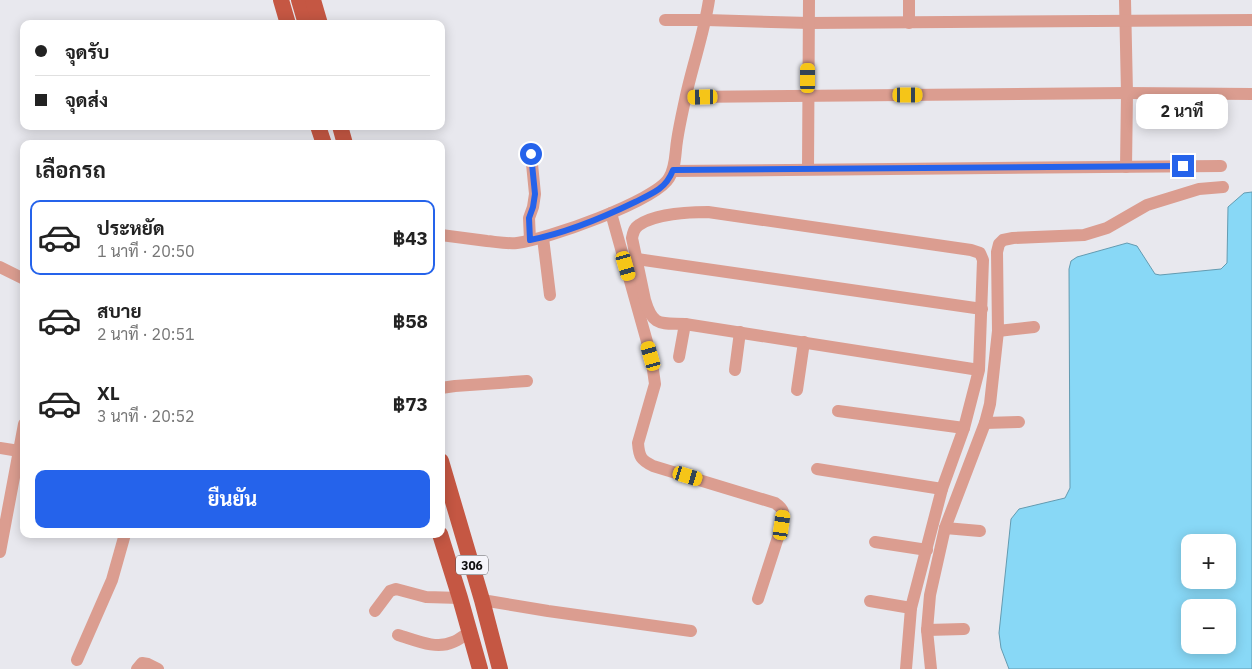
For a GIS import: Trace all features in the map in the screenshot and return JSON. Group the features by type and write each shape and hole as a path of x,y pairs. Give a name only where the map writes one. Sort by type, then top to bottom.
{"main road":[{"path":"281,0 287,20"},
{"path":"299,0 305,20"},
{"path":"313,0 319,20"},
{"name":"306","path":"445,475 500,669"},
{"name":"306","path":"441,538 480,669"}],"street":[{"path":"445,235 501,243 517,243 543,238 575,228 611,213 659,189 668,180 673,170 686,97 706,20 709,0"},
{"path":"808,169 809,0"},
{"path":"908,23 909,0"},
{"path":"1125,0 1126,167"},
{"path":"665,20 809,23 1252,20"},
{"path":"686,97 1127,93 1252,94"},
{"path":"530,240 529,218 535,194 531,154"},
{"path":"673,170 1221,166"},
{"path":"931,669 927,630 930,594 945,528 985,423 990,404 998,331 997,252 999,244 1004,240 1013,238 1072,236 1090,233 1107,228 1147,205 1199,189 1223,187"},
{"path":"906,669 911,608 942,490 964,428 979,370 983,260 980,254 971,250 708,212 687,212 652,219 639,225 634,231 632,238 645,300 652,318 660,323 685,324 740,332 979,370"},
{"path":"611,213 651,356 656,384 638,443 639,453 643,461 653,466 775,503 782,508 784,514 782,525 758,599"},
{"path":"543,238 550,295"},
{"path":"637,259 982,310"},
{"path":"0,267 20,277"},
{"path":"679,357 685,324"},
{"path":"998,331 1034,326"},
{"path":"735,370 740,332"},
{"path":"797,390 804,342"},
{"path":"445,387 527,381"},
{"path":"838,411 964,428"},
{"path":"985,423 1019,422"},
{"path":"0,552 20,446"},
{"path":"0,448 19,451"},
{"path":"817,469 942,490"},
{"path":"945,528 980,530"},
{"path":"78,660 112,580 124,538"},
{"path":"875,542 926,550"},
{"path":"375,611 390,591 396,589 426,597 460,598"},
{"path":"482,600 691,631"},
{"path":"870,601 911,608"},
{"path":"927,630 964,629"},
{"path":"398,635 429,644 441,645 452,643 470,632"},
{"path":"137,669 142,663 158,669"}],"water":[{"path":"1252,192 1252,669 1009,669 1001,648 999,633 1011,519 1019,509 1065,498 1070,488 1069,269 1071,261 1077,257 1127,243 1137,246 1155,274 1221,269 1227,263 1228,207 1244,193"}],"route":[{"path":"531,154 535,194 529,218 530,240 575,228 623,208 659,189 668,180 673,170 1183,166"}]}
